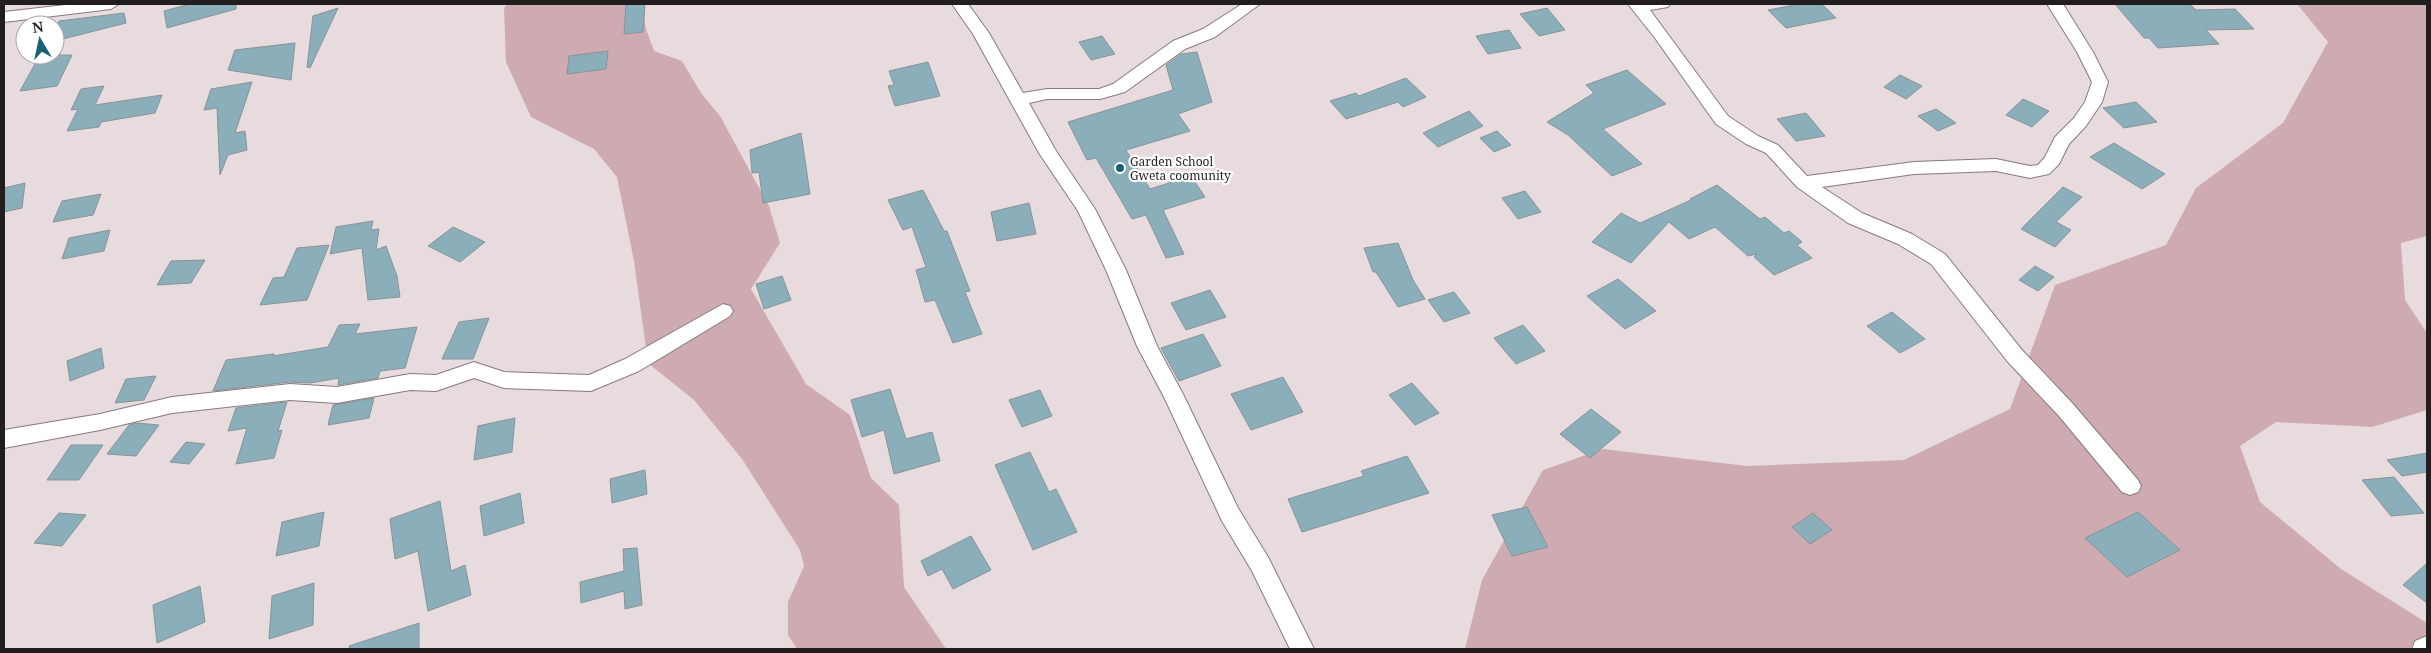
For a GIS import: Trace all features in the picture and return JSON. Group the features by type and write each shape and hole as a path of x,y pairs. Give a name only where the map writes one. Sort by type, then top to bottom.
{"street":[{"path":"4,17 111,4"},
{"path":"960,4 981,32 1048,153 1086,209 1116,270 1147,346 1174,396 1230,514 1260,564 1302,649"},
{"path":"1018,100 1047,94 1100,94 1119,88 1179,45 1209,33 1252,4"},
{"path":"1637,6 1662,4"},
{"path":"1803,183 1914,168 1996,165 2030,172 2043,170 2053,160 2061,141 2080,122 2089,109 2100,82 2085,52 2054,4"},
{"path":"1637,6 1722,120 1752,140 1772,149 1803,183 1855,218 1905,239 1938,259 2015,356 2066,410 2130,486"},
{"path":"4,439 100,422 172,405 290,392 337,395 410,382 436,383 474,370 504,380 591,383 632,364 723,311"}],"shaded area":[{"path":"508,4 642,4 646,29 654,51 682,61 701,93 720,116 769,206 780,243 751,289 806,384 850,415 871,478 899,505 904,587 946,649 797,649 788,635 788,602 804,566 800,550 742,459 694,400 648,363 634,261 617,177 594,149 531,117 506,62 504,8"},
{"path":"2297,4 2427,4 2427,236 2401,243 2405,300 2427,333 2427,410 2372,427 2276,422 2240,446 2260,502 2341,569 2427,623 2427,649 1465,649 1482,580 1543,470 1603,449 1747,466 1904,460 2010,409 2055,285 2166,245 2196,188 2283,123 2328,42"}],"building":[{"path":"190,4 236,4 236,9 167,28 164,11"},
{"path":"626,4 645,4 643,32 624,34"},
{"path":"1800,4 1822,4 1836,18 1786,28 1768,10"},
{"path":"2115,4 2190,4 2196,10 2235,9 2254,29 2206,30 2219,44 2158,48 2149,38 2144,38"},
{"path":"338,8 310,68 307,67 313,16"},
{"path":"1547,8 1565,30 1539,36 1520,14"},
{"path":"124,13 126,23 65,38 65,20"},
{"path":"1509,30 1521,48 1488,54 1476,36"},
{"path":"1102,36 1115,54 1091,60 1079,42"},
{"path":"295,43 291,80 228,70 235,50"},
{"path":"608,51 606,69 567,74 569,56"},
{"path":"1197,52 1212,102 1178,114 1190,131 1126,150 1150,189 1191,176 1205,197 1163,210 1184,254 1166,258 1146,215 1132,219 1096,158 1087,160 1068,122 1173,90 1166,65 1181,54"},
{"path":"65,55 72,55 57,86 20,91 34,65 65,65"},
{"path":"928,62 940,96 895,106 888,86 894,85 889,71"},
{"path":"1627,70 1666,104 1603,129 1642,164 1612,176 1568,135 1547,122 1594,93 1586,85"},
{"path":"1900,75 1922,86 1906,99 1884,87"},
{"path":"1406,78 1426,97 1403,107 1398,102 1346,119 1330,101 1356,93 1359,96"},
{"path":"252,82 235,133 245,131 247,150 228,155 220,175 217,108 204,110 211,89"},
{"path":"104,86 95,105 162,95 155,113 101,122 99,127 67,131 78,109 71,110 81,89"},
{"path":"2023,99 2049,111 2032,127 2006,115"},
{"path":"2136,102 2157,122 2124,128 2103,108"},
{"path":"1936,109 1956,123 1938,131 1918,116"},
{"path":"1469,111 1483,126 1438,147 1423,133"},
{"path":"1806,113 1825,136 1796,141 1777,119"},
{"path":"1497,131 1511,145 1494,152 1480,138"},
{"path":"801,133 810,194 763,203 759,172 752,173 750,150"},
{"path":"2114,143 2165,174 2142,189 2090,157"},
{"path":"25,183 22,208 4,212 4,188"},
{"path":"1717,185 1760,219 1765,217 1784,233 1789,231 1802,242 1797,245 1812,258 1774,275 1754,257 1757,254 1748,256 1715,227 1689,239 1669,222 1631,263 1592,242 1621,213 1640,223 1691,200"},
{"path":"2063,187 2082,197 2056,222 2071,230 2055,247 2021,229"},
{"path":"923,190 944,231 947,231 970,291 965,292 982,334 953,343 935,300 925,302 916,270 926,267 912,227 903,230 888,200"},
{"path":"1525,191 1541,212 1518,219 1502,198"},
{"path":"101,194 93,215 53,222 62,201"},
{"path":"1029,203 1036,234 997,241 991,212"},
{"path":"373,221 371,230 379,229 376,250 386,246 397,276 400,297 368,300 362,248 330,254 336,227"},
{"path":"453,227 485,242 460,262 428,246"},
{"path":"110,230 104,251 62,259 69,238"},
{"path":"1398,243 1413,280 1425,299 1398,307 1376,272 1373,272 1364,248"},
{"path":"329,245 307,300 260,305 273,278 284,277 297,248"},
{"path":"205,260 191,283 157,285 171,261"},
{"path":"2035,266 2054,277 2038,291 2019,280"},
{"path":"782,276 791,300 764,309 756,284"},
{"path":"1618,279 1656,311 1625,329 1587,296"},
{"path":"1210,290 1226,317 1186,330 1171,303"},
{"path":"1454,292 1470,313 1444,322 1428,300"},
{"path":"1892,312 1925,339 1900,353 1867,326"},
{"path":"489,318 473,359 442,359 459,322"},
{"path":"360,324 355,334 417,327 405,368 380,371 378,378 338,385 339,378 310,383 290,382 213,391 226,360 274,354 273,356 328,347 339,325"},
{"path":"1523,325 1545,351 1516,364 1494,338"},
{"path":"1203,334 1221,366 1179,381 1161,348"},
{"path":"101,348 104,368 70,381 67,361"},
{"path":"156,376 144,400 115,403 126,379"},
{"path":"1283,377 1303,412 1251,430 1231,394"},
{"path":"1412,383 1439,413 1415,425 1389,395"},
{"path":"890,389 906,439 932,432 940,461 894,474 884,430 862,437 851,400"},
{"path":"1040,390 1052,416 1022,427 1009,400"},
{"path":"374,398 369,418 328,425 333,405"},
{"path":"287,402 278,431 282,430 274,458 236,464 247,428 228,431 236,408"},
{"path":"1591,409 1621,432 1590,458 1560,434"},
{"path":"515,418 512,452 474,460 478,426"},
{"path":"136,423 159,425 136,456 107,454 129,425"},
{"path":"186,442 205,444 189,464 170,462"},
{"path":"71,445 103,445 79,480 47,480"},
{"path":"1030,452 1049,492 1056,489 1077,532 1033,550 995,465"},
{"path":"2427,453 2427,472 2402,476 2387,460"},
{"path":"1407,456 1429,493 1302,532 1288,499 1364,476 1361,471"},
{"path":"645,470 647,494 612,503 610,479"},
{"path":"2394,477 2424,513 2391,516 2362,480"},
{"path":"520,493 524,523 484,536 480,506"},
{"path":"440,501 451,571 465,565 471,595 428,611 418,551 395,559 390,519"},
{"path":"1527,507 1548,547 1512,556 1492,515"},
{"path":"324,512 319,546 276,556 282,522"},
{"path":"2138,512 2180,550 2127,577 2085,538"},
{"path":"59,513 86,515 62,546 34,543"},
{"path":"1813,513 1832,530 1810,544 1792,527"},
{"path":"971,536 991,570 953,589 942,569 928,576 921,561"},
{"path":"637,548 642,605 625,609 624,591 581,603 580,582 624,571 623,549"},
{"path":"2427,563 2427,603 2403,585"},
{"path":"314,583 313,625 269,639 272,596"},
{"path":"200,586 205,622 157,643 153,605"},
{"path":"419,623 419,649 350,649 349,646"}],"place":[{"name":"Garden School Gweta coomunity","path":"1120,168"}]}
